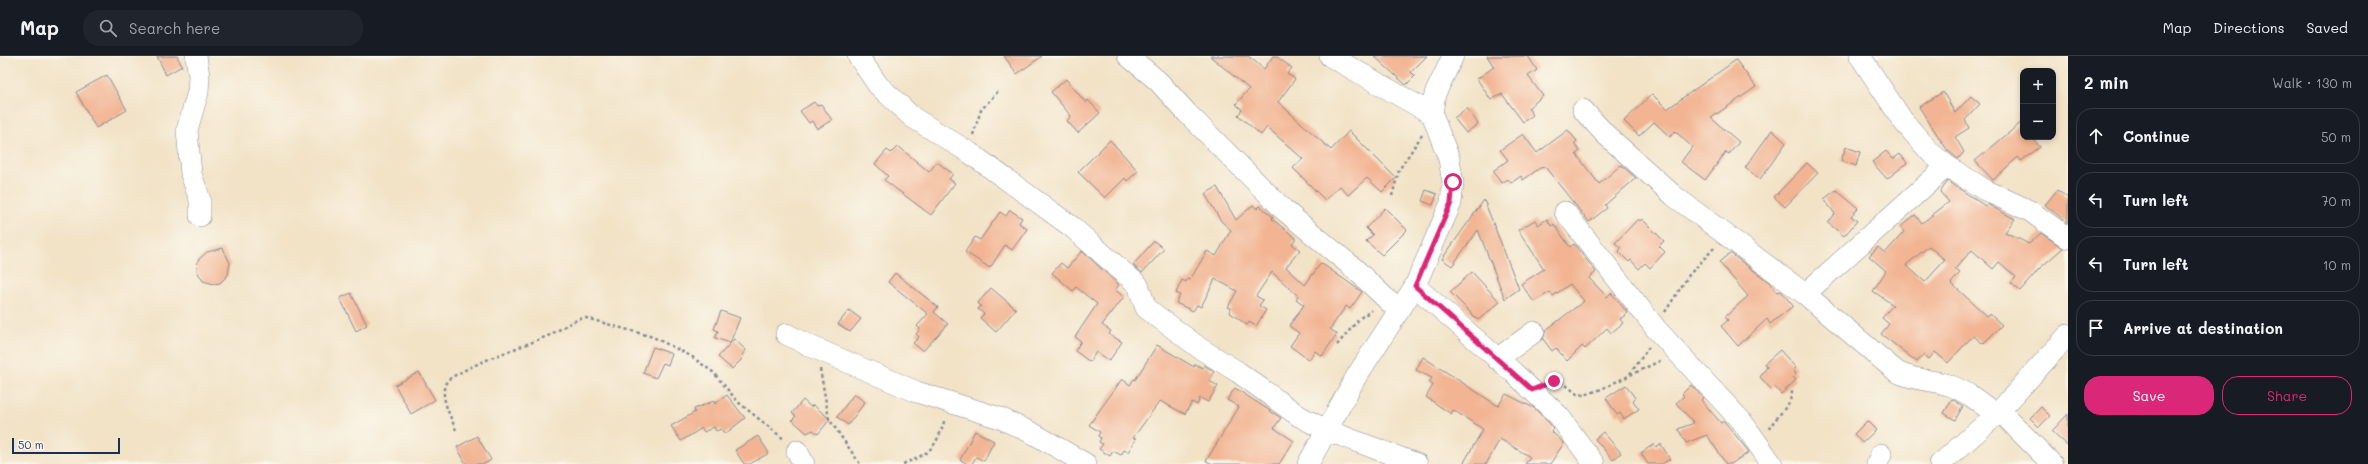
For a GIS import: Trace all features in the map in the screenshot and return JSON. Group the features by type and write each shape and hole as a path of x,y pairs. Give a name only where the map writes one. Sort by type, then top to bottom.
{"street":[{"path":"196,56 199,76 198,92 188,130 191,174 200,200 200,216"},
{"path":"858,56 878,85 912,117 970,153 1072,227 1138,285 1141,289 1143,304 1151,313 1299,416 1326,430 1417,464"},
{"path":"1128,56 1158,81 1187,113 1284,210 1399,311"},
{"path":"1330,56 1433,118"},
{"path":"1308,464 1356,377 1415,286 1451,203 1453,182 1449,159 1433,118 1435,94 1453,56"},
{"path":"1860,56 1903,121 1931,153 1947,166 1985,190 2030,211 2068,238"},
{"path":"1583,110 1605,134 1674,196 1805,294 1897,372 1911,378 1950,385 1971,396 1998,413 2052,464"},
{"path":"1805,294 1947,166"},
{"path":"1564,212 1676,353 1743,423 1758,442 1772,464"},
{"path":"1370,284 1386,331"},
{"path":"1415,286 1498,359 1559,416 1594,464"},
{"path":"1498,359 1534,332"},
{"path":"786,334 810,346 951,404 978,410 1000,418 1036,435 1086,464"},
{"path":"1940,464 1998,413 2068,335"}],"path":[{"path":"970,153 981,110 988,99 999,90"},
{"path":"1392,196 1399,170 1433,118"},
{"path":"1630,374 1646,351 1655,328 1690,275 1725,234"},
{"path":"1338,345 1360,318 1377,306"},
{"path":"456,430 444,394 445,386 449,379 515,348 551,334 577,319 586,318 654,337 691,356 714,373 738,402 801,458"},
{"path":"810,346 823,378 829,419 860,464"},
{"path":"1532,390 1554,381 1562,382 1577,394 1584,394 1611,385 1630,374 1676,353"},
{"path":"1758,442 1785,409 1793,396 1792,389"},
{"path":"903,464 928,453 941,432 951,404"}],"building":[{"path":"157,56 177,56 182,66 166,75"},
{"path":"1004,56 1042,56 1017,74"},
{"path":"1210,56 1248,56 1264,69 1273,56 1276,56 1292,68 1287,74 1295,79 1278,102 1331,150 1349,131 1396,178 1382,192 1367,178 1348,195 1340,186 1325,200 1293,168 1303,159 1267,127 1261,135 1238,115 1242,110 1236,104 1249,89"},
{"path":"1374,56 1427,56 1411,72 1415,76 1406,85"},
{"path":"1487,56 1528,56 1537,70 1528,76 1543,96 1528,108 1533,115 1523,122 1502,94 1491,100 1477,79 1494,67"},
{"path":"1736,60 1756,87 1711,118 1739,142 1729,154 1726,152 1705,180 1681,162 1692,147 1675,131 1670,137 1654,122 1639,136 1624,121 1652,94 1667,109"},
{"path":"107,75 127,110 96,128 76,92"},
{"path":"1066,79 1086,103 1088,100 1100,113 1078,133 1067,121 1071,116 1051,92"},
{"path":"1943,92 1955,113 1971,96 1980,104 1965,120 1969,128 1955,137 1964,152 1958,159 1948,151 1919,107"},
{"path":"814,102 817,106 821,104 832,120 817,129 812,121 809,123 800,111"},
{"path":"1467,108 1478,124 1466,133 1454,118"},
{"path":"2020,124 2020,140 2034,140 2040,147 2021,161 2018,157 1993,180 1975,161"},
{"path":"1568,130 1577,141 1574,144 1580,151 1576,154 1599,184 1621,165 1636,178 1605,205 1607,208 1589,222 1545,167 1540,168 1523,180 1521,176 1511,183 1508,179 1502,183 1493,171 1508,160 1500,150 1523,134 1537,153"},
{"path":"1772,130 1786,143 1760,179 1745,168"},
{"path":"1110,140 1138,171 1127,181 1125,178 1105,198 1078,172"},
{"path":"898,146 929,172 937,162 953,174 949,179 955,183 931,215 884,180 888,176 875,164 887,150 891,153"},
{"path":"1846,147 1860,152 1856,166 1841,161"},
{"path":"1886,151 1893,159 1900,154 1907,163 1887,179 1872,162"},
{"path":"1807,163 1818,173 1785,207 1774,197"},
{"path":"1948,181 1985,206 1987,204 2015,219 2005,232 2029,244 2041,233 2063,248 2040,268 2020,291 2011,283 2016,277 1999,262 1993,269 1972,250 1955,269 1960,273 1951,283 1988,317 1990,314 2002,325 1983,344 1974,336 1948,363 1935,352 1929,359 1924,354 1917,362 1881,334 1889,324 1882,318 1893,305 1873,291 1886,271 1869,256 1878,247 1885,253 1904,232 1900,227 1915,215 1922,223 1949,202 1940,192","holes":["1929,246 1945,260 1925,282 1906,265"]},
{"path":"1217,187 1236,220 1253,205 1257,209 1260,206 1273,217 1272,219 1296,238 1292,244 1300,250 1286,267 1305,285 1321,263 1362,292 1350,309 1346,306 1330,329 1337,334 1322,356 1315,351 1309,360 1290,346 1299,333 1289,326 1304,305 1296,299 1298,296 1272,272 1256,296 1263,300 1259,306 1266,310 1256,326 1249,322 1247,325 1229,312 1231,308 1228,307 1237,291 1215,279 1201,307 1197,305 1193,311 1176,303 1180,295 1176,293 1182,280 1186,282 1187,279 1190,280 1207,251 1216,256 1231,230 1221,221 1205,194"},
{"path":"1426,190 1437,194 1433,205 1422,201"},
{"path":"1836,190 1858,208 1851,216 1857,221 1844,236 1828,223 1835,214 1824,199"},
{"path":"2057,190 2068,198 2068,223 2045,205"},
{"path":"1484,200 1519,289 1505,299 1478,230 1452,266 1442,259"},
{"path":"1385,208 1407,230 1382,255 1366,241 1373,235 1366,228"},
{"path":"1010,210 1022,218 1019,223 1027,229 1012,250 1005,245 990,268 965,252 975,237 980,240 1000,212 1006,216"},
{"path":"1547,219 1551,226 1554,224 1570,247 1574,244 1596,272 1589,278 1607,297 1611,293 1628,313 1620,319 1623,323 1611,333 1607,328 1585,349 1582,346 1567,361 1556,348 1552,351 1543,339 1546,330 1584,301 1570,284 1553,296 1550,292 1534,302 1521,284 1544,269 1518,230 1535,220 1538,225"},
{"path":"1638,219 1640,221 1642,219 1664,241 1659,246 1665,252 1650,268 1645,263 1639,269 1631,260 1629,262 1619,252 1621,248 1615,243"},
{"path":"1154,241 1164,249 1142,273 1133,265"},
{"path":"223,248 230,263 228,275 220,283 214,284 203,281 197,271 198,260 207,252"},
{"path":"1082,251 1119,285 1115,290 1124,297 1102,325 1111,331 1109,334 1122,342 1109,361 1096,352 1090,362 1075,351 1081,341 1075,337 1097,304 1076,287 1073,291 1052,273 1061,263 1067,268"},
{"path":"1730,253 1769,282 1777,292 1781,291 1793,306 1770,324 1767,319 1738,346 1721,326 1728,320 1725,317 1748,296 1719,262"},
{"path":"1472,272 1500,302 1478,320 1450,292"},
{"path":"895,273 938,307 934,312 948,324 923,351 913,343 919,337 916,334 920,329 917,326 928,314 888,282"},
{"path":"991,288 1016,309 996,332 980,318 984,314 978,309 981,306 978,303"},
{"path":"351,293 367,325 356,331 340,298"},
{"path":"849,310 861,319 850,332 838,324"},
{"path":"721,311 740,318 730,343 715,338 718,331 714,329"},
{"path":"734,339 746,350 742,355 744,357 732,369 718,357"},
{"path":"1157,345 1194,367 1195,364 1203,368 1204,365 1214,371 1209,381 1218,386 1208,402 1200,398 1197,405 1192,402 1185,414 1160,401 1133,438 1136,439 1128,452 1124,450 1121,455 1113,451 1110,456 1099,449 1103,444 1099,442 1101,438 1098,436 1100,432 1089,425 1122,379 1130,385 1134,379 1135,380"},
{"path":"653,347 672,354 668,365 663,363 656,378 643,373"},
{"path":"1780,350 1796,368 1793,370 1796,374 1793,377 1796,380 1781,394 1774,386 1771,389 1760,377 1767,367 1764,364"},
{"path":"1423,357 1498,406 1506,394 1534,408 1553,428 1551,431 1564,443 1550,464 1525,464 1530,457 1500,439 1486,464 1463,464 1483,429 1453,410 1451,414 1426,397 1433,385 1429,382 1432,378 1416,370"},
{"path":"419,372 435,400 411,414 395,385"},
{"path":"1626,385 1635,398 1633,401 1639,409 1624,419 1620,413 1617,415 1606,398"},
{"path":"1691,385 1703,398 1701,400 1721,423 1724,421 1749,452 1731,464 1726,464 1707,435 1686,443 1678,429 1694,423 1676,403 1684,396 1682,394"},
{"path":"1235,388 1281,418 1274,428 1294,441 1279,464 1213,464 1206,461 1239,407 1227,400"},
{"path":"854,394 865,402 848,425 837,417"},
{"path":"727,395 745,418 725,434 721,429 716,431 714,427 704,432 702,428 681,441 671,426 695,412 694,409 714,401 715,404"},
{"path":"1952,399 1963,406 1955,420 1944,413"},
{"path":"803,400 811,407 813,405 830,419 818,434 813,430 807,433 792,420 796,416 792,413"},
{"path":"2041,407 2050,416 2039,427 2030,418"},
{"path":"2068,414 2068,446 2052,431"},
{"path":"1867,421 1876,430 1862,443 1854,434"},
{"path":"975,431 994,441 984,461 976,457 972,464 968,464 960,460"},
{"path":"1603,432 1621,453 1613,460 1595,439"},
{"path":"477,436 491,460 484,464 466,464 457,447"},
{"path":"758,436 769,453 750,464 744,464 735,450"},
{"path":"1654,444 1656,447 1661,444 1670,459 1662,464 1648,464 1641,453"}],"route":[{"path":"1453,182 1451,203 1415,286 1532,390 1546,382 1554,381"}]}
